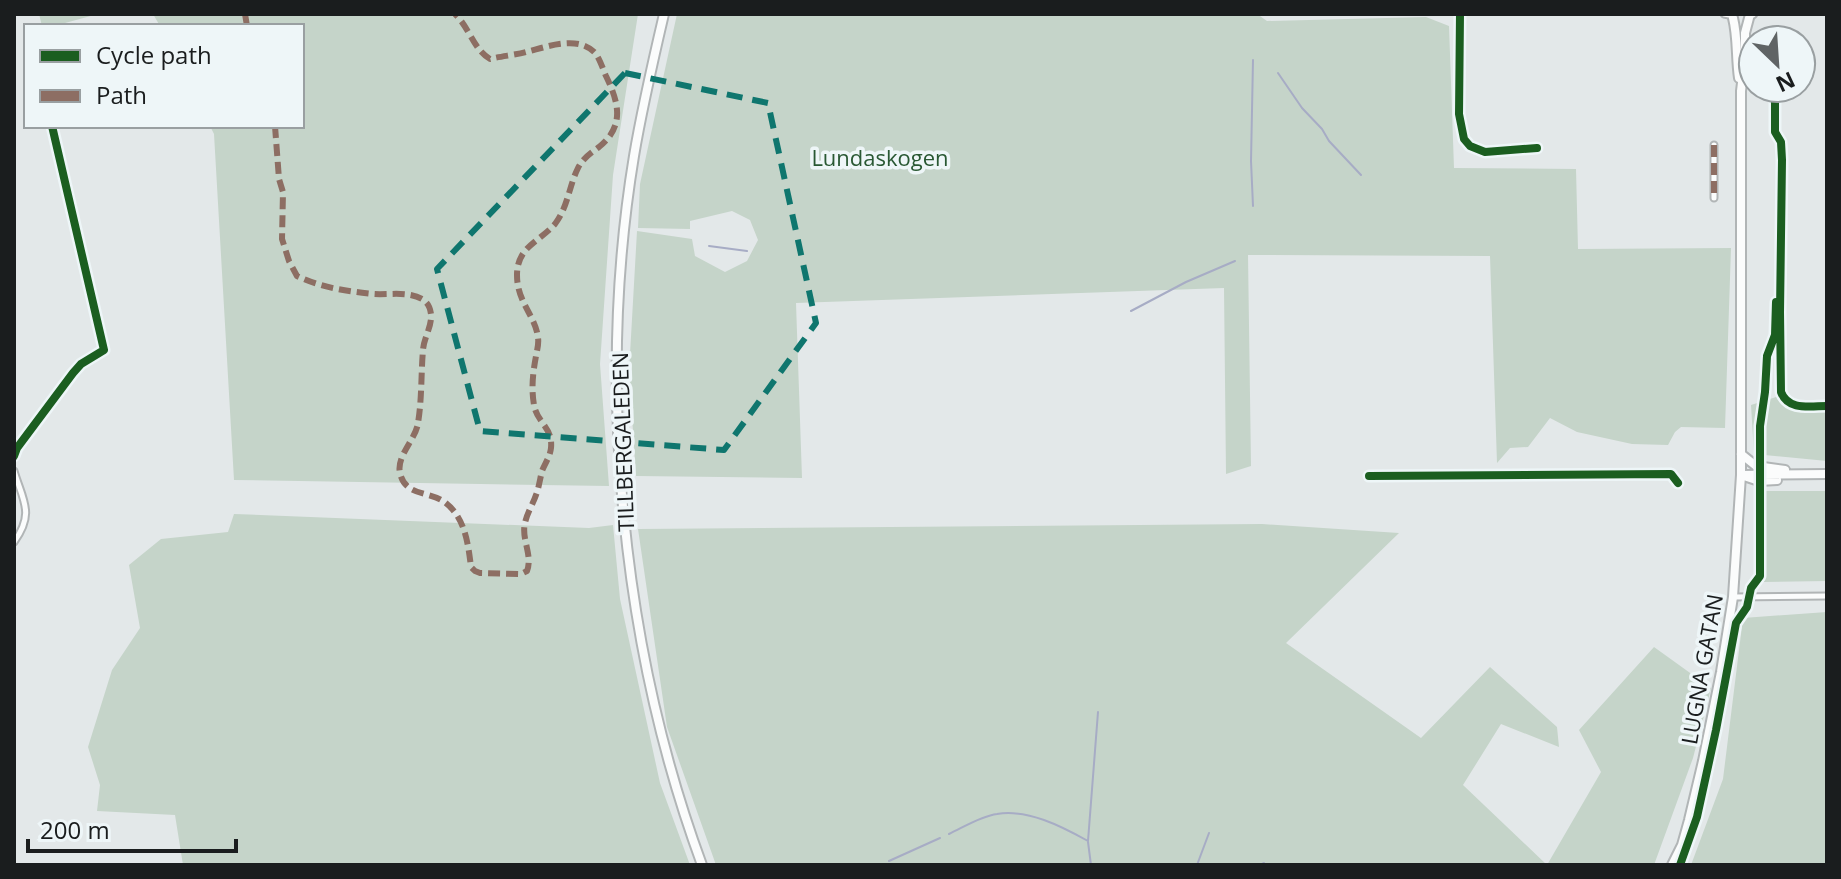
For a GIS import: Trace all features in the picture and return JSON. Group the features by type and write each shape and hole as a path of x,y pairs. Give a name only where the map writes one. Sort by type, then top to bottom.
{"main road":[{"name":"TILLBERGALEDEN","path":"664,14 634,158 624,233 618,319 620,459 623,520 646,663 684,817 702,865"},
{"path":"1729,15 1743,20 1752,15"},
{"name":"LUGNA GATAN","path":"1737,33 1737,65"},
{"name":"LUGNA GATAN","path":"1672,865 1686,833 1703,761 1733,597 1741,475 1741,104"},
{"path":"1741,454 1759,467 1809,474"},
{"path":"1741,475 1827,474"}],"street":[{"path":"1460,14 1459,114 1464,139 1470,146 1485,152 1537,148"},
{"path":"14,456 73,373 89,358 104,350 52,128"},
{"path":"1781,142 1781,392 1789,404 1827,406"},
{"path":"1714,145 1714,198"},
{"path":"14,471 27,512 23,529 14,542"},
{"path":"1369,476 1671,474 1678,483"},
{"path":"1733,597 1827,596"}],"highlighted area":[{"path":"625,73 768,103 816,323 724,450 480,431 437,269"}],"green space":[{"path":"39,14 98,14 61,24 42,24"},
{"path":"153,14 638,14 613,175 600,364 609,486 234,480 214,134 211,128 304,128 304,24 159,24"},
{"name":"Lundaskogen","path":"677,14 1257,14 1267,21 1426,17 1449,26 1454,168 1576,169 1578,249 1731,248 1725,428 1681,427 1668,445 1632,444 1577,432 1550,418 1528,447 1510,448 1497,463 1490,256 1248,255 1251,466 1226,474 1224,288 796,303 802,478 636,476 629,372 637,231 692,239 695,256 725,272 747,261 758,240 750,220 732,211 690,221 690,229 638,228 640,184"},
{"path":"1782,395 1787,402 1827,407 1827,461 1754,454 1751,405"},
{"path":"1765,491 1827,491 1827,581 1764,582"},
{"path":"234,514 589,528 613,525 620,599 660,783 690,865 183,865 175,815 97,811 100,785 88,747 112,670 140,628 129,565 161,539 228,532"},
{"path":"1262,524 1399,533 1286,643 1421,738 1490,667 1557,727 1559,747 1501,724 1463,785 1547,865 716,865 667,727 638,529"},
{"path":"1827,612 1827,865 1691,865 1723,779 1743,618"},
{"path":"1654,647 1711,688 1693,758 1654,865 1547,865 1601,772 1579,730"}],"waterway":[{"path":"1253,60 1253,206"},
{"path":"1278,73 1302,108 1361,175"},
{"path":"709,246 747,251"},
{"path":"1131,311 1235,261"},
{"path":"949,834 985,817 1009,813 1044,820 1088,841 1098,712"},
{"path":"1197,865 1209,833"},
{"path":"889,861 940,838"},
{"path":"1088,842 1091,865"},
{"path":"1260,865 1264,863"}],"marked path":[{"path":"245,14 247,24"},
{"path":"275,128 283,192 282,239 297,276 344,290 411,295 422,299 429,307 431,319 423,350 418,423 401,460 403,480 412,489 443,501 456,514 467,540 471,567 475,571 521,574 527,571 529,559 525,523 550,454 551,441 534,405 533,380 538,338 520,294 518,266 525,251 555,224 566,204 580,164 613,131 616,105 599,59 589,48 572,43 562,44 490,59 455,14"},
{"path":"1714,145 1714,198"}],"cycle path":[{"path":"1460,14 1459,114 1464,139 1470,146 1485,152 1537,148"},
{"path":"1775,104 1775,132 1781,142 1782,160 1781,392 1794,405 1827,406"},
{"path":"14,456 73,373 81,364 104,350 52,128"},
{"path":"1680,865 1697,817 1736,623 1747,607 1751,588 1760,576 1760,426 1767,356 1775,335 1776,302 1780,302"},
{"path":"1369,476 1671,474 1678,483"}]}
